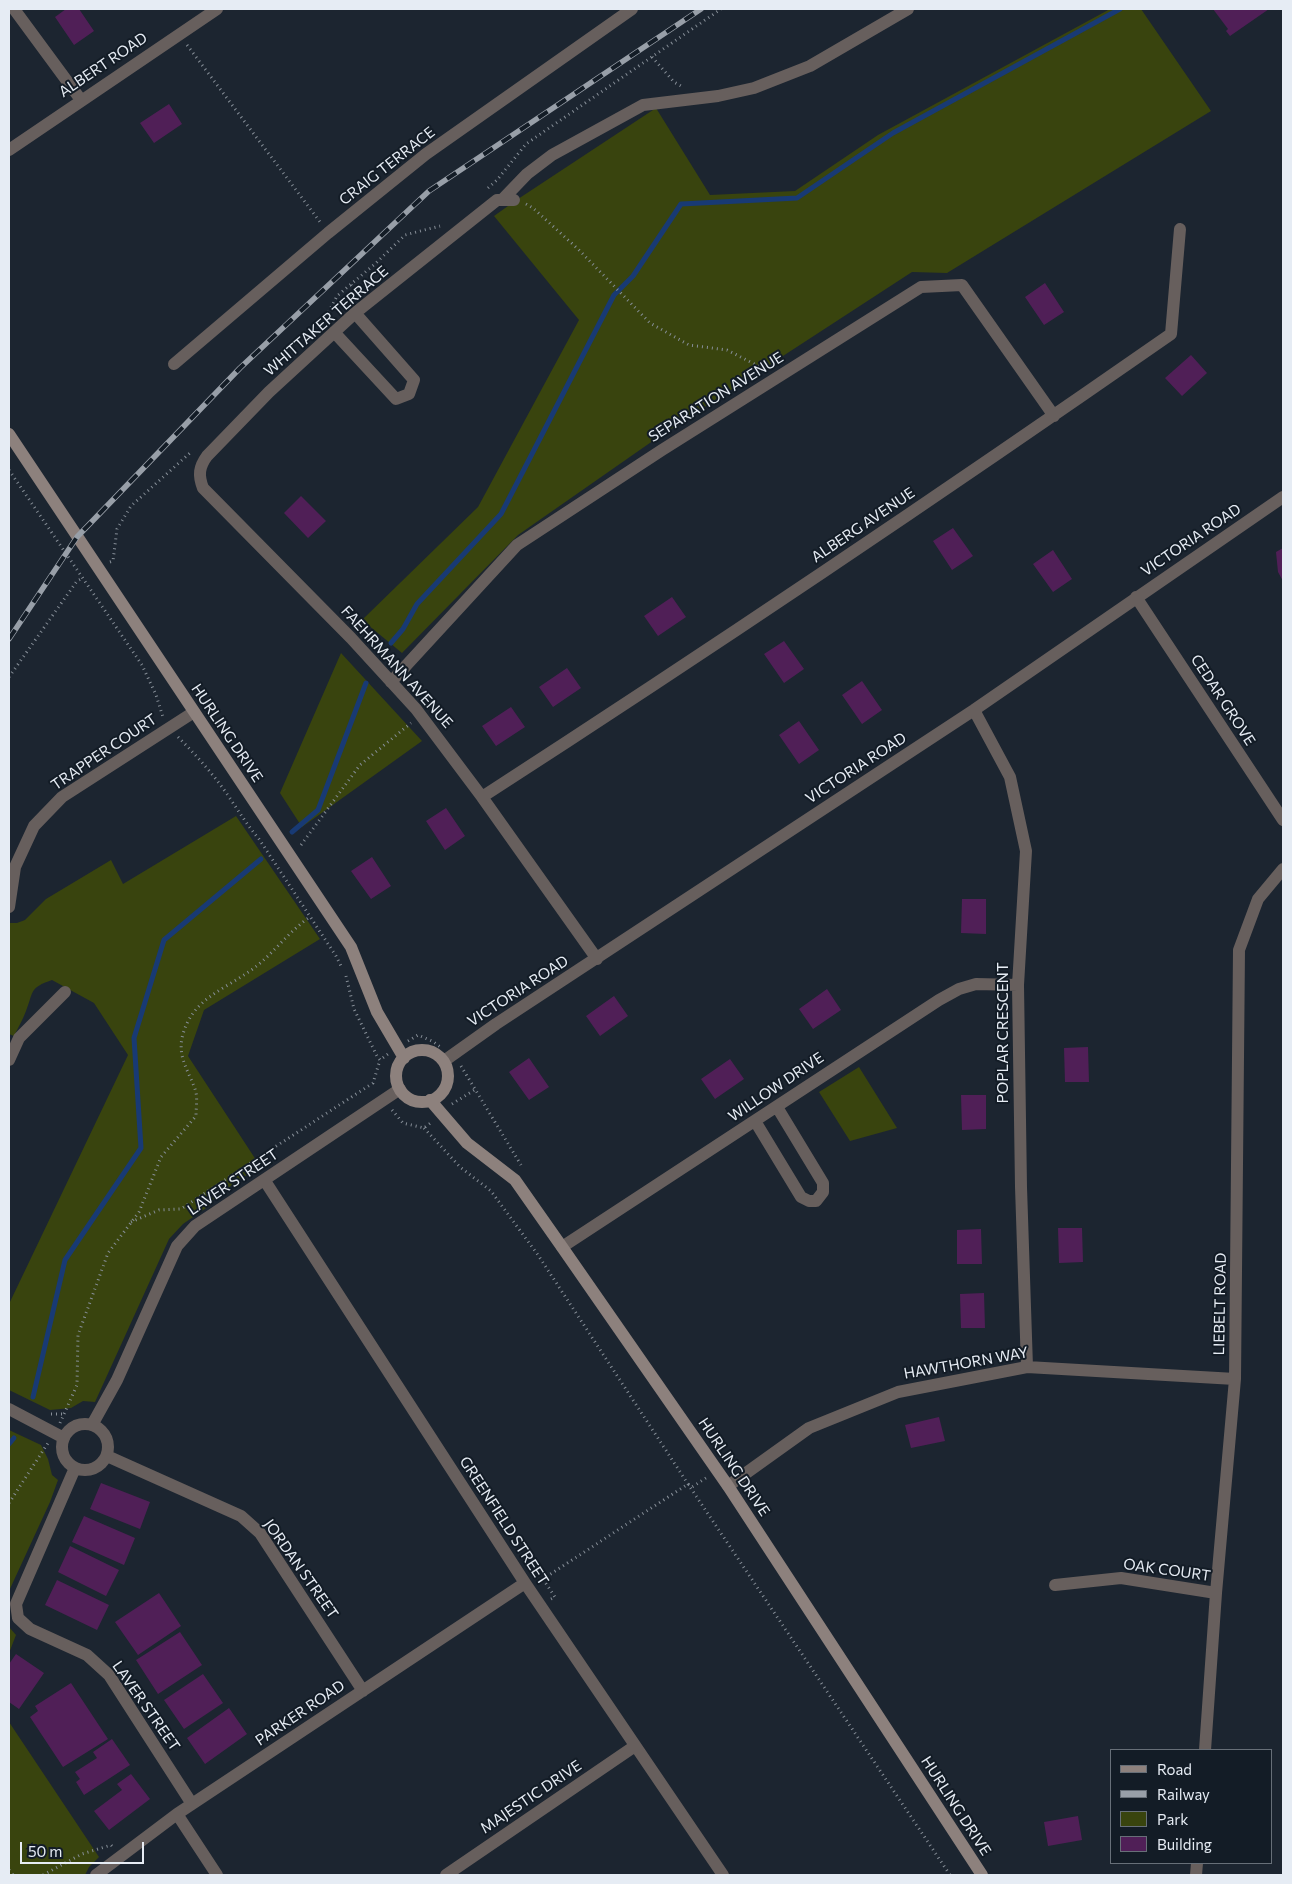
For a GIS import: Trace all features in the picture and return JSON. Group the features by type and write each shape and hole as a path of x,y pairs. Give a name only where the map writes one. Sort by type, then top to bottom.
{"street":[{"path":"14,9 80,100"},
{"name":"ALBERT ROAD","path":"9,150 80,100 217,9"},
{"name":"CRAIG TERRACE","path":"174,364 328,233 426,154 632,9"},
{"name":"WHITTAKER TERRACE","path":"203,488 199,472 202,463 269,392 355,313 497,200 508,200 526,174 552,155 643,105 718,96 754,88 810,66 908,9"},
{"name":"ALBERG AVENUE","path":"482,797 651,687 1054,416 1171,334 1180,229"},
{"name":"SEPARATION AVENUE","path":"392,682 517,545 662,450 921,287 962,285 1054,416"},
{"path":"334,332 396,399 409,394 414,380 355,313"},
{"name":"HURLING DRIVE","path":"9,434 351,947 377,1012 401,1053"},
{"name":"FAEHRMANN AVENUE","path":"203,488 352,638 421,714 597,959"},
{"name":"VICTORIA ROAD","path":"444,1061 496,1024 974,710 1283,497"},
{"name":"CEDAR GROVE","path":"1136,597 1283,820"},
{"name":"POPLAR CRESCENT","path":"974,710 1010,777 1026,851 1018,985 1021,1186 1028,1367"},
{"name":"TRAPPER COURT","path":"9,907 15,867 34,826 62,797 194,712"},
{"name":"LIEBELT ROAD","path":"1205,1749 1216,1592 1235,1379 1240,950 1258,899 1283,869"},
{"name":"WILLOW DRIVE","path":"562,1247 917,1013 959,989 976,984 1018,985"},
{"path":"9,1060 19,1038 65,992"},
{"path":"428,1050 437,1054 444,1061 448,1078 446,1087 441,1094 421,1102 412,1099 400,1089 397,1081 397,1072 401,1053 428,1050"},
{"name":"LAVER STREET","path":"92,1425 118,1380 177,1246 195,1226 400,1089"},
{"name":"HURLING DRIVE","path":"430,1100 467,1142 515,1180 728,1486 982,1875"},
{"path":"755,1121 801,1197 809,1201 816,1201 824,1192 823,1183 777,1107"},
{"name":"GREENFIELD STREET","path":"265,1181 525,1583 723,1875"},
{"name":"HAWTHORN WAY","path":"728,1486 810,1428 898,1392 1028,1367 1235,1379"},
{"path":"13,1412 60,1436"},
{"path":"78,1425 92,1425 104,1434 107,1441 106,1456 97,1467 82,1470 76,1468 70,1464 63,1452 60,1436 78,1425"},
{"name":"JORDAN STREET","path":"106,1456 241,1516 260,1533 363,1691"},
{"name":"LAVER STREET","path":"76,1468 16,1604 18,1618 30,1629 87,1655 109,1675 192,1804"},
{"name":"OAK COURT","path":"1054,1585 1121,1578 1216,1592"},
{"name":"PARKER ROAD","path":"96,1875 177,1814 525,1583"},
{"name":"MAJESTIC DRIVE","path":"446,1875 635,1746"},
{"path":"177,1814 217,1875"}],"path":[{"path":"178,34 328,233"},
{"path":"652,57 674,82 684,88"},
{"path":"508,200 533,208 650,323 689,345 727,350 779,377"},
{"path":"9,470 142,665 156,695 162,716 169,728 227,794 246,825 259,839 336,956 345,973 354,1009 364,1032 380,1060 373,1083 181,1209 160,1210 131,1223"},
{"path":"9,677 77,581 98,568"},
{"path":"302,849 300,844 360,766 421,714"},
{"path":"9,1503 60,1436 77,1385 78,1335 108,1253 139,1212 162,1157 196,1116 196,1091 182,1059 182,1038 194,1011 206,998 254,968 298,926 325,907"},
{"path":"380,1060 401,1053"},
{"path":"424,1128 460,1167 491,1191 538,1255 688,1484 950,1875"},
{"path":"255,1160 265,1181"},
{"path":"688,1484 692,1487 717,1470"},
{"path":"541,1606 555,1597 543,1579 688,1484"},
{"path":"43,1875 82,1854 110,1845 120,1857"},
{"path":"9,1870 13,1875"}],"green space":[{"path":"1110,9 1141,9 1211,111 947,273 912,272 657,438 518,535 402,653 362,620 478,507 579,320 494,216 656,108 710,195 795,191 878,135"},
{"path":"341,653 422,741 302,827 280,793"},
{"path":"236,816 320,939 204,1010 188,1056 260,1166 216,1196 209,1206 183,1224 169,1239 95,1402 83,1401 71,1408 50,1410 9,1390 9,1304 128,1055 94,1003 52,980 39,985 33,991 25,1014 14,1036 9,1034 9,923 25,920 46,899 111,860 123,884"},
{"path":"859,1067 897,1128 850,1141 819,1092"},
{"path":"9,1430 41,1445 48,1459 52,1475 58,1480 50,1502 9,1591"},
{"path":"9,1627 16,1635 9,1653"},
{"path":"9,1722 99,1857 89,1867 85,1875 9,1875"}],"building":[{"path":"66,9 79,9 94,31 74,45 55,17"},
{"path":"1213,9 1269,9 1230,36 1226,31 1228,29"},
{"path":"169,104 182,124 154,143 140,123"},
{"path":"1045,283 1064,312 1044,325 1025,297"},
{"path":"1191,355 1207,373 1182,396 1165,378"},
{"path":"301,496 326,521 308,538 284,513"},
{"path":"953,528 973,556 952,570 933,541"},
{"path":"1283,548 1283,581 1278,572 1276,552"},
{"path":"1053,550 1072,579 1053,592 1033,564"},
{"path":"672,597 686,617 658,636 644,616"},
{"path":"784,641 804,669 784,683 764,654"},
{"path":"567,668 581,688 553,707 539,687"},
{"path":"862,681 882,710 862,724 842,695"},
{"path":"511,707 525,727 496,746 482,726"},
{"path":"799,721 819,750 799,764 779,735"},
{"path":"446,808 465,836 445,850 426,821"},
{"path":"372,857 391,886 371,899 351,871"},
{"path":"962,899 986,899 986,934 961,933"},
{"path":"827,989 841,1010 813,1029 799,1009"},
{"path":"614,996 628,1016 600,1036 586,1016"},
{"path":"1088,1047 1089,1082 1065,1082 1064,1048"},
{"path":"529,1058 549,1087 529,1100 509,1072"},
{"path":"730,1059 744,1079 715,1099 701,1079"},
{"path":"961,1095 986,1095 986,1129 962,1130"},
{"path":"1058,1228 1082,1228 1083,1262 1059,1263"},
{"path":"981,1229 982,1264 957,1264 957,1230"},
{"path":"984,1293 985,1328 961,1328 960,1294"},
{"path":"939,1417 945,1441 911,1448 905,1425"},
{"path":"101,1483 150,1502 140,1529 90,1509"},
{"path":"84,1516 135,1538 124,1565 72,1542"},
{"path":"70,1546 119,1570 106,1596 58,1572"},
{"path":"57,1580 109,1605 97,1630 45,1605"},
{"path":"159,1593 181,1626 138,1655 115,1622"},
{"path":"180,1632 202,1665 158,1694 136,1660"},
{"path":"16,1654 44,1673 19,1709 9,1702 9,1664"},
{"path":"203,1674 223,1703 184,1729 164,1700"},
{"path":"71,1683 108,1739 63,1767 30,1717 38,1711 35,1706"},
{"path":"229,1708 247,1734 205,1764 187,1738"},
{"path":"112,1739 130,1765 84,1795 76,1782 80,1779 75,1772 97,1758 93,1752"},
{"path":"131,1774 150,1799 109,1830 94,1811 122,1790 117,1784"},
{"path":"1078,1816 1082,1840 1048,1846 1044,1822"}],"waterway":[{"path":"391,643 403,629 417,604 501,514 614,295 633,276 681,204 797,198 893,133 1120,9"},
{"path":"292,832 318,810 366,683"},
{"path":"33,1397 65,1260 141,1148 134,1038 164,940 261,859"},
{"path":"9,1444 14,1438"}],"railway":[{"path":"9,639 77,537 240,368 429,191 701,9"}]}
